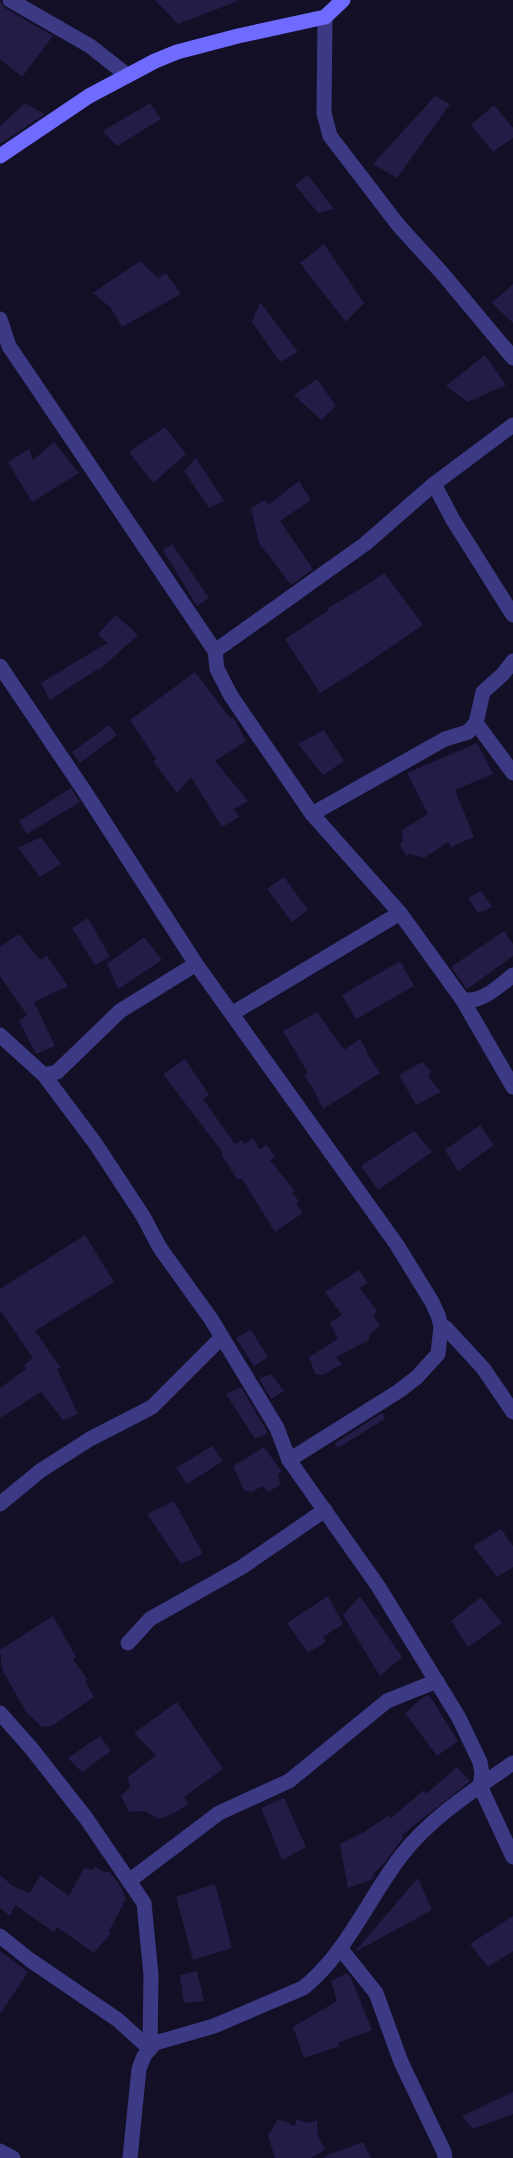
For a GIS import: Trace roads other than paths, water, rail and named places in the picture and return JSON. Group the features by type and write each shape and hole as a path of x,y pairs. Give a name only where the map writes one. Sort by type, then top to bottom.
{"street":[{"path":"10,0 90,46 127,75"},
{"path":"0,156 88,96 177,52 300,21 325,17 344,0"},
{"path":"325,17 324,113 330,136 399,226 511,354"},
{"path":"0,319 9,346 215,651 217,669 231,696 312,814 400,913 462,999 513,1087"},
{"path":"215,651 365,544 434,484 513,425"},
{"path":"434,484 453,520 513,615"},
{"path":"312,814 445,739 468,732 476,723 483,692 503,674 513,661"},
{"path":"0,666 196,964 397,1245 432,1302 441,1326 438,1354 417,1377 399,1391 289,1460"},
{"path":"476,723 513,773"},
{"path":"233,1013 400,913"},
{"path":"44,1075 57,1072 120,1011 196,964"},
{"path":"462,999 468,1001 477,999 513,975"},
{"path":"0,1035 44,1075 95,1143 143,1216 160,1248 222,1336 278,1428 289,1460 378,1586 459,1718 480,1762 482,1773 480,1786 513,1857"},
{"path":"441,1326 446,1328 483,1368 513,1412"},
{"path":"0,1504 40,1471 90,1439 152,1407 222,1336"},
{"path":"128,1643 150,1619 242,1567 326,1510"},
{"path":"129,1881 219,1813 289,1781 387,1701 437,1681"},
{"path":"0,1713 31,1748 86,1818 144,1903 150,1975 150,2049"},
{"path":"129,2158 139,2069 155,2043 214,2026 303,1988 313,1980 340,1948 415,1839 480,1786 513,1763"},
{"path":"0,1935 30,1960 118,2020 150,2049"},
{"path":"340,1948 376,1993 401,2062 445,2158"},
{"path":"0,2151 13,2158"}]}
